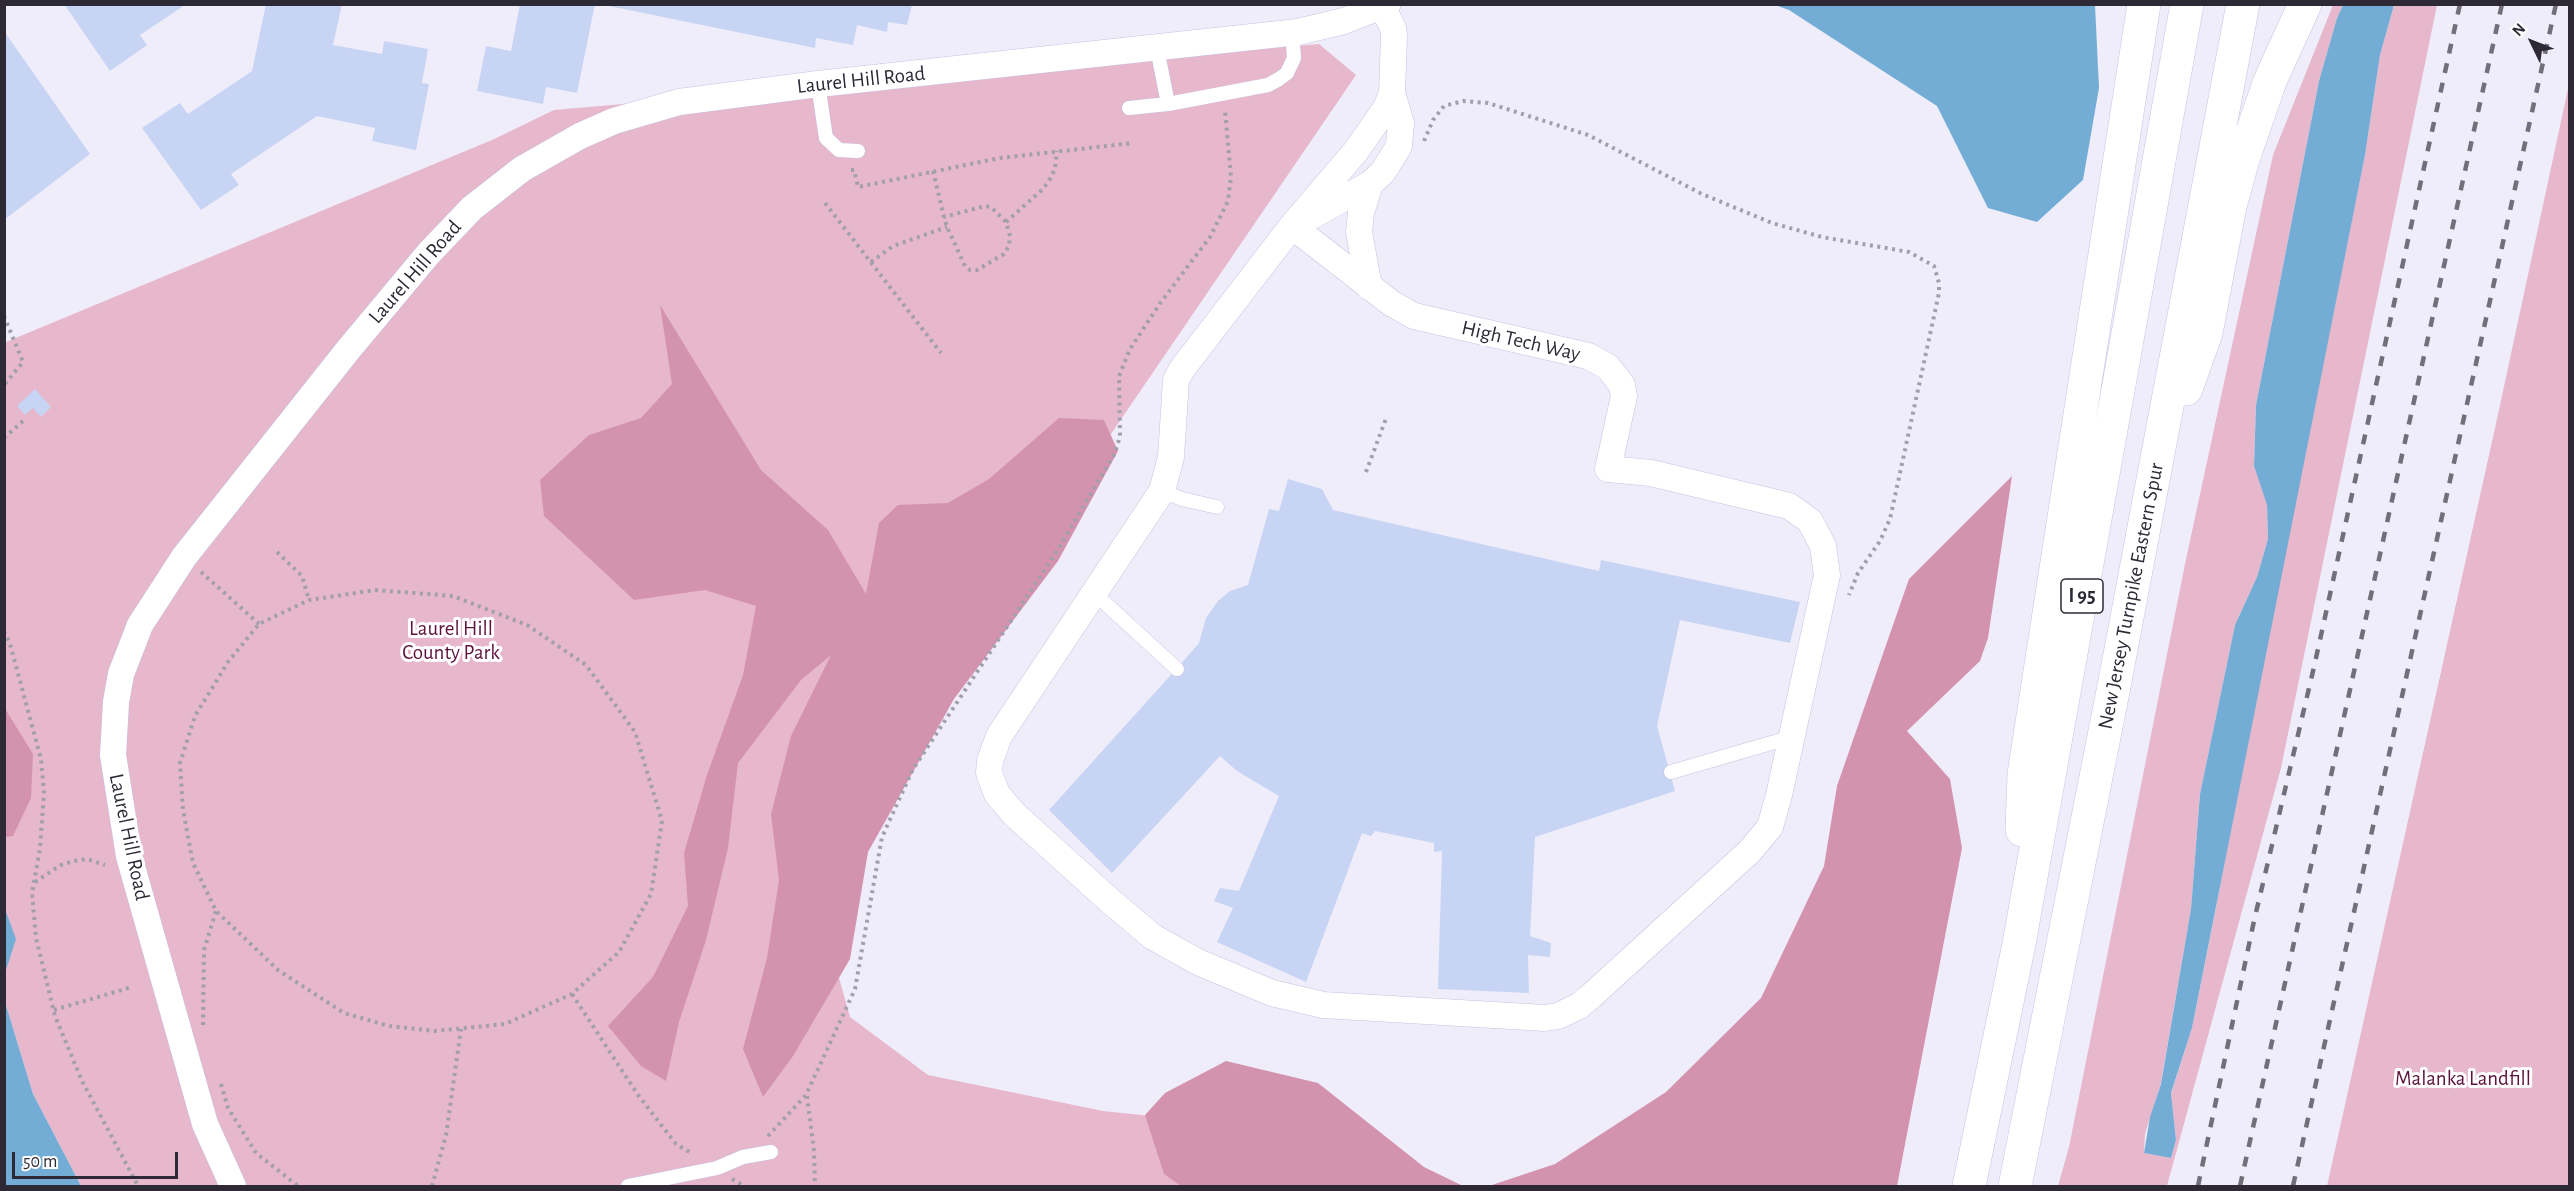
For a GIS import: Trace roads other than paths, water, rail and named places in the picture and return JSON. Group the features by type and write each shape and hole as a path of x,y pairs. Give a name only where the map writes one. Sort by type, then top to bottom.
{"highway":[{"path":"2019,944 2024,774 2144,4"},
{"name":"I 95","path":"1969,1186 2019,944 2187,4"},
{"name":"New Jersey Turnpike Eastern Spur","path":"2014,1186 2037,1081 2243,4"},
{"path":"2152,484 2206,333 2230,206 2246,149 2270,81 2305,4"}],"street":[{"name":"Laurel Hill Road","path":"233,1186 205,1124 129,856 113,755 116,702 128,651 153,602 184,557 348,350 451,229 495,188 531,163 580,136 646,111 713,96 1292,32 1344,21 1383,5"},
{"path":"1292,226 1370,184 1391,162 1401,139 1401,123 1392,93 1393,28 1383,5"},
{"path":"1392,93 1386,108 1369,133 1292,226 1176,380 1172,457 1162,490 999,736 990,760 991,783 1014,814 1153,937 1198,963 1272,993 1298,1000 1348,1008 1545,1018 1569,1011 1591,996 1760,841 1770,827 1827,575 1823,546 1810,521 1800,512 1773,502 1651,473 1631,456 1616,435"},
{"path":"1370,184 1361,213 1359,232 1370,287"},
{"name":"High Tech Way","path":"1292,226 1402,310 1428,321 1599,360 1616,375 1622,385 1624,396 1608,469 1651,473"}],"lane":[{"path":"1129,108 1168,104 1268,85 1287,73 1294,58 1292,32"},
{"path":"1157,48 1168,104"},
{"path":"818,84 826,138 839,150 858,151"},
{"path":"1162,490 1182,499 1217,507"},
{"path":"1094,593 1177,669"},
{"path":"1671,772 1792,736"},
{"path":"628,1186 717,1168 743,1157 771,1152"}],"water":[{"path":"1775,5 2095,5 2099,88 2083,180 2037,222 1988,208 1937,106 1789,10"},
{"path":"2343,5 2394,5 2380,55 2365,155 2192,1028 2171,1093 2176,1140 2171,1158 2144,1153 2150,1117 2161,1084 2191,909 2200,794 2235,625 2257,577 2268,539 2267,505 2254,466 2256,405 2319,81 2337,18"},
{"path":"5,909 16,939 5,973"},
{"path":"5,1002 33,1094 81,1186 5,1186"}],"railway":[{"path":"2198,1186 2254,921 2314,667 2460,4"},
{"path":"2240,1186 2502,4"},
{"path":"2293,1186 2556,4"}],"park label":[{"name":"Laurel Hill County Park","path":"451,641"},
{"name":"Malanka Landfill","path":"2463,1079"}]}
